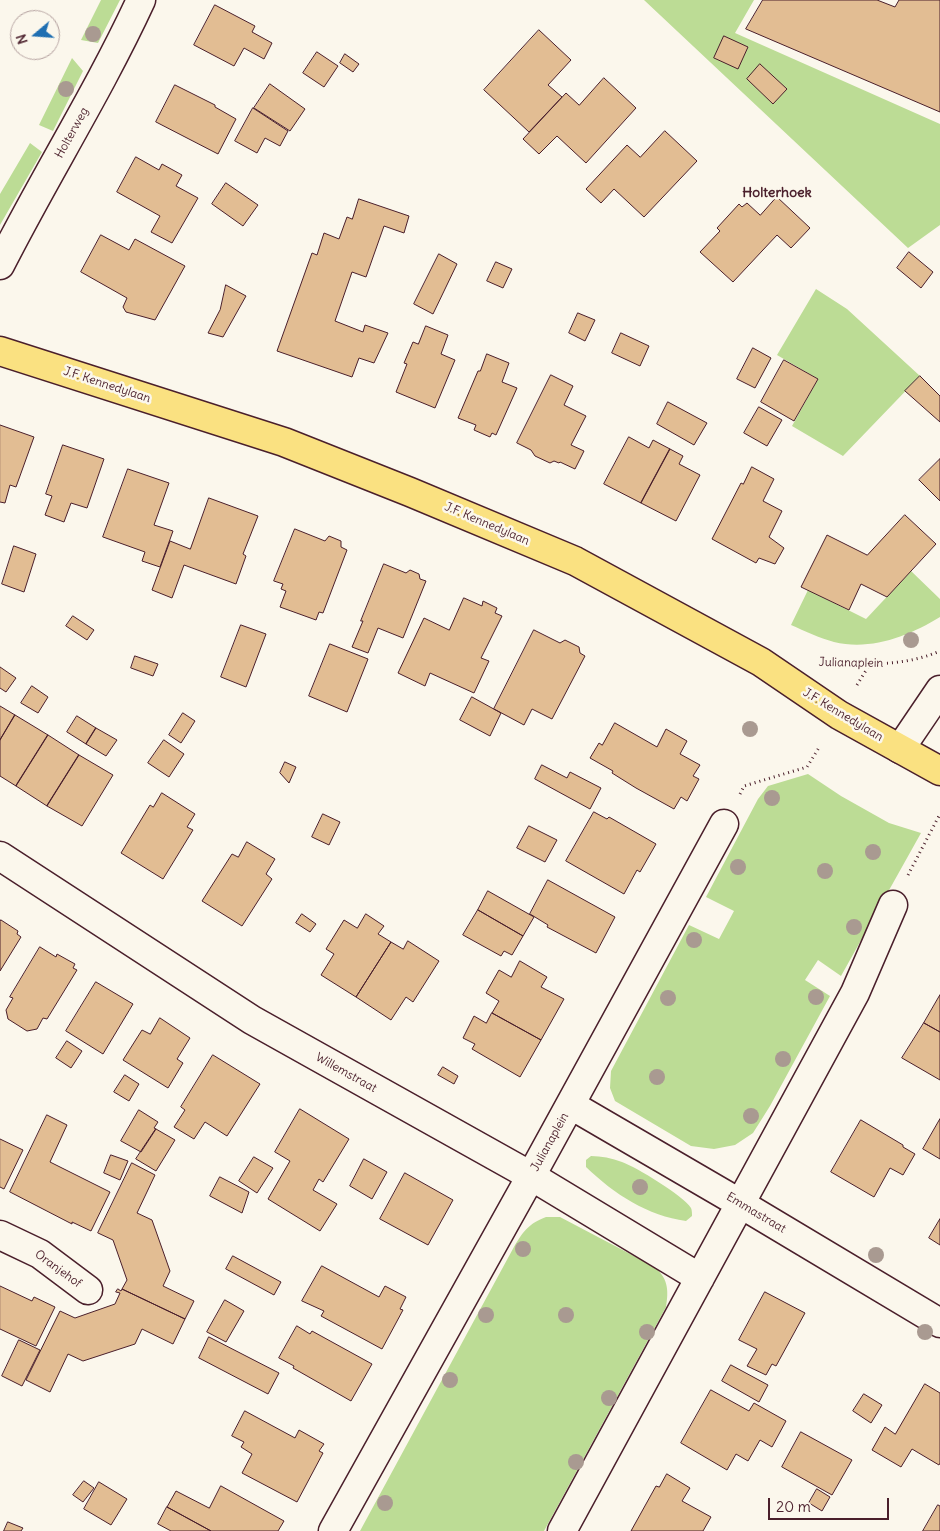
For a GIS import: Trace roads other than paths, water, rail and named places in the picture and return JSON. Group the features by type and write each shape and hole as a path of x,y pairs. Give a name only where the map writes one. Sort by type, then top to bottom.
{"main road":[{"name":"J.F. Kennedylaan","path":"0,351 284,442 575,561 761,662 839,714 940,771"}],"street":[{"name":"Holterweg","path":"0,265 121,42 141,0"},
{"path":"900,749 940,690"},
{"name":"Julianaplein","path":"333,1531 724,824"},
{"name":"Willemstraat","path":"0,856 252,1020 531,1176 700,1278"},
{"path":"562,1531 856,993 893,905"},
{"name":"Emmastraat","path":"570,1105 741,1204 940,1323"},
{"name":"Oranjehof","path":"0,1235 40,1254 88,1290"}],"district":[{"name":"Holterhoek","path":"777,193"}]}
